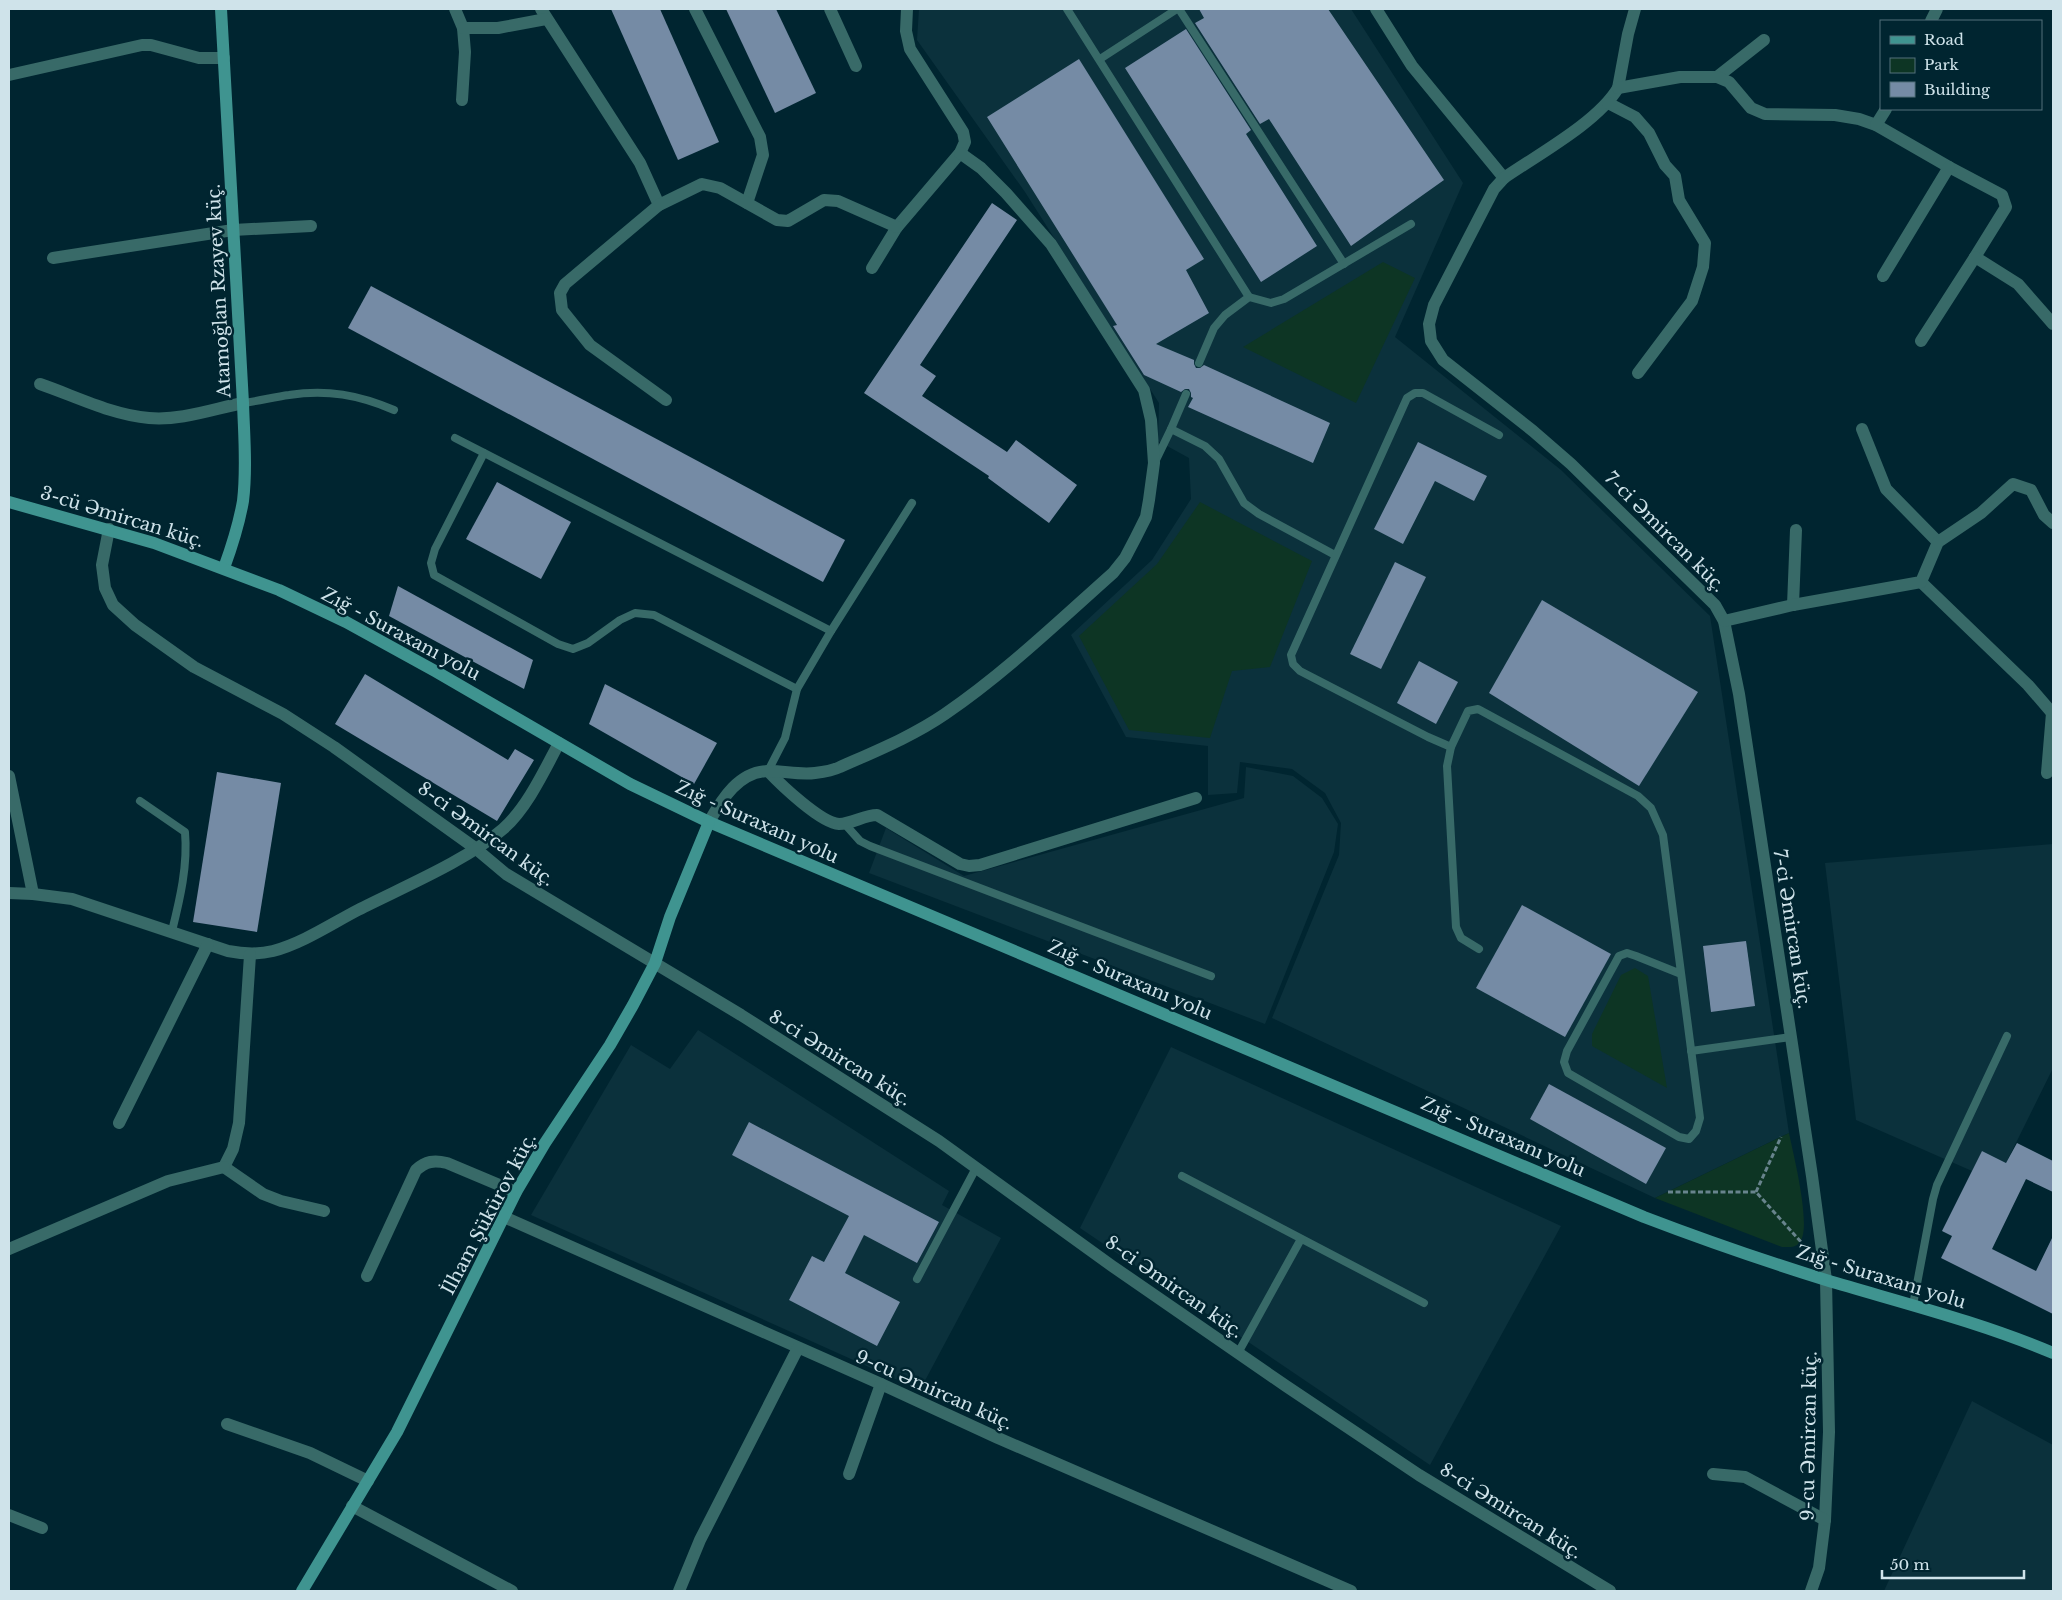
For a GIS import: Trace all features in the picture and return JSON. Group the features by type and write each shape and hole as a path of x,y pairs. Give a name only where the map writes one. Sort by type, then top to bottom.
{"main road":[{"name":"Atamoğlan Rzayev küç.","path":"221,9 245,464 243,501 235,537 224,568"},
{"name":"3-cü Əmircan küç.","path":"9,502 109,529 224,568"},
{"name":"Zığ - Suraxanı yolu","path":"224,568 279,590 346,622 435,671 630,784 709,822 1644,1217 1721,1246 1826,1280 1961,1319 2053,1353"},
{"name":"İlham Şükürov küç.","path":"302,1591 397,1432 516,1192 545,1143 610,1046 655,963 670,917 709,822"}],"street":[{"path":"455,9 463,28 465,52 462,100"},
{"path":"695,9 760,137 763,155 747,203"},
{"path":"830,9 856,66"},
{"path":"872,268 897,227 960,153 965,142 963,132 910,48 906,31 907,9"},
{"path":"1376,9 1412,66 1504,178"},
{"name":"7-ci Əmircan küç.","path":"1634,9 1618,88 1608,103 1592,117 1504,178 1494,189 1434,305 1429,324 1431,341 1443,360 1533,431 1571,464 1715,605 1724,621 1739,694 1826,1280"},
{"path":"463,28 498,28 544,14 640,163 659,205"},
{"path":"1717,77 1764,40"},
{"path":"9,75 142,45 152,45 199,58 224,58"},
{"path":"1618,88 1680,77 1717,77 1729,82 1751,108 1765,114 1835,115 1859,119 1876,125 2002,195 2006,207 1921,341"},
{"path":"1608,103 1635,117 1649,133 1665,165 1674,176 1679,200 1705,242 1703,267 1692,301 1638,373"},
{"path":"1876,125 1885,110"},
{"path":"709,822 720,802 733,787 750,774 768,771 805,774 834,770 902,740 945,714 1016,659 1113,573 1125,558 1146,517 1154,463 1151,420 1144,390 1051,244 981,168 960,153"},
{"path":"1883,276 1949,167"},
{"path":"666,400 590,345 562,310 560,293 566,284 659,205 702,184 720,188 777,220 788,220 824,200 838,201 897,227"},
{"path":"53,258 233,230 310,226"},
{"path":"1975,257 2018,284 2053,324"},
{"path":"40,384 123,414 150,418 176,417 243,403"},
{"path":"1862,429 1886,489 1938,542"},
{"path":"1921,582 1938,542 1982,513 2013,484 2031,490 2044,515 2053,523"},
{"name":"8-ci Əmircan küç.","path":"109,529 102,565 105,588 113,605 135,625 194,667 282,714 334,747 476,848 506,874 655,963 939,1141 1112,1266 1419,1475 1610,1591"},
{"path":"1793,605 1796,530"},
{"path":"1724,621 1793,605 1921,582"},
{"path":"1921,582 2028,686 2052,713 2046,773"},
{"path":"9,894 34,894 72,898 228,951 250,955 273,951 300,941 476,848 504,828 528,800 559,743"},
{"path":"768,771 792,795 826,819 837,824 877,814 960,864 969,866 980,865 1196,798"},
{"path":"9,776 34,894"},
{"path":"119,1123 208,944"},
{"path":"9,1249 168,1181 224,1167 233,1149 239,1123 250,955"},
{"path":"367,1276 416,1170 424,1162 436,1161 447,1163 516,1192"},
{"path":"224,1167 263,1194 324,1211"},
{"name":"9-cu Əmircan küç.","path":"504,1217 881,1384 1325,1586 1351,1591"},
{"name":"9-cu Əmircan küç.","path":"1811,1591 1819,1568 1825,1520 1829,1432 1826,1280"},
{"path":"679,1591 700,1540 798,1348"},
{"path":"849,1474 881,1384"},
{"path":"228,1424 310,1453 368,1481"},
{"path":"1712,1474 1745,1477 1825,1520"},
{"path":"352,1506 512,1591"},
{"path":"9,1515 42,1528"}],"lane":[{"path":"1067,9 1250,297 1271,304 1284,299 1411,224"},
{"path":"1100,59 1178,9 1344,264"},
{"path":"1199,363 1214,328 1224,315 1250,297"},
{"path":"1451,747 1300,671 1293,664 1290,655 1407,398 1415,393 1423,393 1499,435"},
{"path":"243,403 289,394 347,394 374,401 394,410"},
{"path":"1154,463 1186,394"},
{"path":"1171,429 1205,446 1219,459 1244,503 1259,514 1335,555"},
{"path":"455,438 831,631"},
{"path":"484,453 435,549 431,563 434,576 550,639 573,648 588,643 620,620 635,613 654,614 797,689"},
{"path":"768,771 785,738 797,689 831,631 912,503"},
{"path":"1479,949 1461,938 1456,927 1447,766 1451,747 1468,710 1478,708 1638,796 1651,808 1663,834 1682,974 1700,1118 1696,1131 1689,1139 1679,1137 1568,1073 1564,1062 1567,1051 1619,956 1627,953 1682,974"},
{"path":"140,801 185,832 186,842 180,897 172,931"},
{"path":"844,823 860,841 870,846 1211,976"},
{"path":"1692,1051 1791,1036"},
{"path":"1913,1305 1937,1185 2007,1036"},
{"path":"917,1279 976,1168"},
{"path":"1182,1176 1424,1303"},
{"path":"1238,1352 1301,1239"}],"path":[{"path":"1756,1192 1781,1137"},
{"path":"1668,1192 1756,1192 1801,1242"}],"shaded area":[{"path":"919,9 1351,9 1463,183 1395,337 1561,470 1710,616 1789,1133 1655,1198 1272,1018 1339,855 1341,823 1325,793 1292,769 1240,762 1237,793 1208,795 1208,746 1126,737 1071,635 1152,560 1191,499 1189,458 1158,441 1159,403 1025,192 917,40"},
{"path":"1246,767 1293,776 1322,798 1338,824 1334,852 1265,1024 869,873 886,828 964,876 1244,798"},
{"path":"2053,844 2053,1068 2006,1163 1982,1151 1972,1171 1856,1120 1825,863"},
{"path":"698,1030 949,1191 942,1205 1001,1238 920,1390 531,1215 631,1045 670,1069"},
{"path":"1171,1047 1561,1226 1430,1465 1080,1228"},
{"path":"1972,1401 2053,1445 2053,1591 1884,1591"}],"green space":[{"path":"1383,262 1415,278 1356,403 1243,347"},
{"path":"1200,502 1312,561 1270,667 1232,671 1210,738 1129,730 1079,636 1157,564"},
{"path":"1635,968 1648,976 1667,1088 1592,1046 1592,1034 1621,975"},
{"path":"1789,1133 1803,1206 1804,1221 1800,1242 1792,1247 1782,1247 1655,1198"}],"building":[{"path":"611,9 660,9 719,142 678,160"},
{"path":"726,9 776,9 816,93 775,113"},
{"path":"1199,9 1328,9 1444,180 1351,246 1269,119 1260,124 1195,23 1204,18"},
{"path":"1186,29 1251,130 1246,134 1317,246 1261,282 1125,68"},
{"path":"1079,59 1204,259 1186,270 1209,313 1156,344 1194,360 1196,368 1204,365 1330,423 1313,463 1188,407 1193,398 1189,389 1181,392 1144,375 1113,326 1117,325 987,117"},
{"path":"992,203 1017,220 920,365 936,376 922,396 1007,452 1016,440 1077,485 1049,523 988,478 989,476 864,393"},
{"path":"371,286 845,540 823,582 348,328"},
{"path":"1418,442 1487,476 1474,501 1435,481 1403,544 1374,529"},
{"path":"497,482 571,522 541,579 466,539"},
{"path":"1395,562 1426,577 1381,669 1350,654"},
{"path":"398,586 533,660 524,689 389,616"},
{"path":"1542,600 1698,692 1639,786 1489,693"},
{"path":"1419,661 1458,682 1436,724 1397,703"},
{"path":"365,674 508,760 515,749 534,760 497,821 335,724"},
{"path":"605,684 717,743 694,784 589,724"},
{"path":"217,772 281,783 257,932 193,922"},
{"path":"1522,905 1611,954 1565,1037 1476,988"},
{"path":"1746,941 1755,1006 1711,1012 1703,946"},
{"path":"1549,1084 1666,1148 1646,1184 1530,1119"},
{"path":"749,1122 939,1222 917,1263 864,1235 845,1273 900,1302 877,1346 789,1300 812,1256 824,1262 849,1216 732,1155"},
{"path":"2017,1143 2053,1161 2053,1192 2026,1179 1992,1249 2036,1271 2053,1236 2053,1314 1941,1258 1952,1236 1942,1231 1982,1151 2006,1163"}]}
